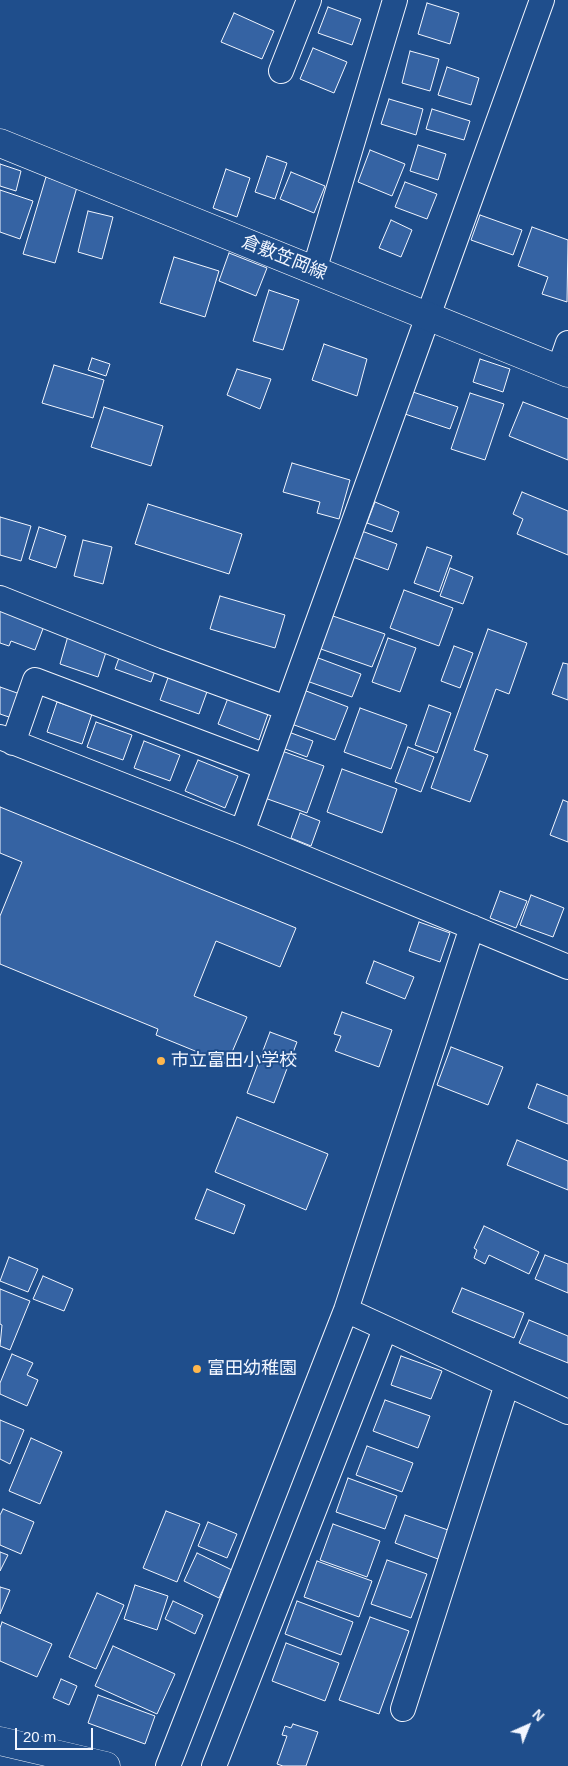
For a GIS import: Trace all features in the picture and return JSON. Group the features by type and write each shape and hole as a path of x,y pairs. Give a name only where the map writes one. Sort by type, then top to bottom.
{"main road":[{"name":"倉敷笠岡線","path":"0,143 563,371"},
{"path":"0,1741 106,1766"}],"street":[{"path":"281,71 309,0"},
{"path":"314,271 396,0"},
{"path":"242,832 542,0"},
{"path":"563,371 568,343"},
{"path":"0,598 156,660 286,708"},
{"path":"265,767 35,680 7,740 242,832 568,967"},
{"path":"168,1766 346,1310 472,927"},
{"path":"346,1310 568,1412"},
{"path":"214,1766 385,1329"},
{"path":"403,1709 508,1384"}],"building":[{"path":"427,3 459,13 450,44 418,34"},
{"path":"328,7 361,19 352,45 318,33"},
{"path":"234,13 274,31 262,59 221,42"},
{"path":"313,48 347,62 334,93 300,79"},
{"path":"410,51 439,59 430,91 402,83"},
{"path":"447,67 479,78 471,105 438,95"},
{"path":"389,99 423,109 416,135 381,124"},
{"path":"432,109 470,121 464,140 426,129"},
{"path":"418,145 446,154 438,180 410,171"},
{"path":"370,150 405,164 392,196 358,182"},
{"path":"267,156 287,163 275,199 255,192"},
{"path":"0,164 21,171 16,191 0,186"},
{"path":"226,169 250,178 237,217 213,208"},
{"path":"291,172 325,186 314,213 280,199"},
{"path":"46,177 77,187 55,263 23,254"},
{"path":"405,182 437,194 427,219 395,207"},
{"path":"0,190 33,201 20,239 0,232"},
{"path":"88,211 113,217 102,259 78,252"},
{"path":"480,215 522,230 513,255 471,240"},
{"path":"391,220 412,230 401,257 379,248"},
{"path":"532,227 568,240 567,302 542,294 548,277 518,266"},
{"path":"229,253 267,268 256,296 219,281"},
{"path":"174,257 219,271 205,317 160,303"},
{"path":"269,290 299,300 283,350 253,341"},
{"path":"324,344 367,359 357,396 312,380"},
{"path":"92,358 110,364 106,376 88,370"},
{"path":"480,359 510,369 503,392 473,382"},
{"path":"54,365 104,380 93,418 42,403"},
{"path":"237,369 271,379 260,409 227,395"},
{"path":"413,392 458,407 450,429 405,414"},
{"path":"470,393 504,404 485,460 451,449"},
{"path":"523,402 568,419 568,460 509,436"},
{"path":"104,407 163,426 151,466 91,447"},
{"path":"292,463 350,480 339,519 317,513 320,502 283,492"},
{"path":"522,492 568,511 568,555 517,534 523,519 513,514"},
{"path":"375,502 399,512 392,532 367,523"},
{"path":"148,504 242,534 229,574 135,544"},
{"path":"0,517 31,526 21,561 0,555"},
{"path":"39,527 66,536 56,568 29,559"},
{"path":"359,530 397,544 388,570 350,556"},
{"path":"83,540 112,547 103,584 74,576"},
{"path":"427,547 452,556 439,592 414,583"},
{"path":"450,568 473,577 463,604 440,596"},
{"path":"404,590 453,608 439,646 390,628"},
{"path":"220,596 285,615 275,648 210,629"},
{"path":"0,609 44,626 35,650 11,641 9,646 0,643"},
{"path":"330,615 385,634 372,667 318,648"},
{"path":"488,629 527,643 509,694 496,689 474,750 488,755 470,802 431,788"},
{"path":"68,636 107,649 98,677 60,664"},
{"path":"388,638 416,648 400,692 372,682"},
{"path":"454,646 473,653 460,688 441,681"},
{"path":"120,655 156,668 151,682 115,669"},
{"path":"313,656 361,674 352,697 304,680"},
{"path":"563,663 568,664 568,700 552,694"},
{"path":"169,675 208,689 199,714 160,700"},
{"path":"0,687 20,694 12,718 0,714"},
{"path":"301,689 348,707 335,740 289,723"},
{"path":"228,698 268,714 259,740 218,724"},
{"path":"57,702 92,714 82,744 47,732"},
{"path":"429,705 451,713 437,753 415,745"},
{"path":"360,708 407,725 391,769 344,752"},
{"path":"96,722 132,735 123,760 87,747"},
{"path":"286,731 313,741 307,757 280,747"},
{"path":"144,741 180,755 170,781 134,768"},
{"path":"408,747 434,757 421,792 395,782"},
{"path":"279,750 324,766 307,813 262,797"},
{"path":"198,760 238,776 225,808 185,791"},
{"path":"342,769 397,789 382,833 327,812"},
{"path":"563,800 568,802 568,842 550,835"},
{"path":"0,807 296,928 280,967 216,941 194,996 247,1017 227,1064 156,1035 158,1029 0,964 0,916 22,862 0,853"},
{"path":"300,813 320,821 311,846 291,838"},
{"path":"500,891 527,901 516,928 490,918"},
{"path":"531,895 564,908 553,937 520,925"},
{"path":"419,922 450,933 440,962 409,951"},
{"path":"374,961 414,977 405,999 366,983"},
{"path":"342,1012 392,1030 379,1067 335,1051 341,1036 334,1034"},
{"path":"270,1032 297,1042 274,1103 247,1093"},
{"path":"451,1047 503,1067 488,1105 437,1085"},
{"path":"537,1084 568,1096 568,1124 528,1108"},
{"path":"237,1117 328,1154 306,1210 215,1172"},
{"path":"517,1140 568,1161 568,1190 507,1165"},
{"path":"207,1189 245,1205 234,1234 195,1219"},
{"path":"484,1226 539,1252 529,1274 489,1255 485,1264 474,1258 477,1250 474,1248"},
{"path":"545,1255 568,1264 568,1293 535,1279"},
{"path":"9,1257 38,1269 28,1292 0,1281"},
{"path":"43,1276 73,1289 64,1311 33,1299"},
{"path":"462,1288 524,1313 514,1338 452,1312"},
{"path":"0,1289 30,1301 10,1350 0,1346 2,1325 0,1324"},
{"path":"529,1320 568,1336 568,1363 519,1343"},
{"path":"12,1354 33,1363 27,1375 38,1380 27,1406 0,1394 0,1383"},
{"path":"401,1356 442,1371 431,1399 391,1385"},
{"path":"385,1400 430,1416 418,1448 373,1431"},
{"path":"0,1420 24,1430 10,1464 0,1459"},
{"path":"31,1438 62,1452 40,1504 9,1491"},
{"path":"367,1446 413,1463 402,1492 356,1475"},
{"path":"348,1478 397,1496 385,1529 336,1512"},
{"path":"3,1509 34,1522 21,1554 0,1545 0,1515"},
{"path":"166,1511 200,1524 177,1582 143,1568"},
{"path":"405,1515 448,1530 438,1559 395,1543"},
{"path":"208,1522 237,1534 227,1558 198,1546"},
{"path":"333,1524 380,1541 367,1577 320,1560"},
{"path":"0,1552 8,1555 0,1571"},
{"path":"197,1553 232,1570 219,1598 184,1581"},
{"path":"387,1560 427,1574 411,1618 371,1604"},
{"path":"317,1561 372,1581 359,1617 304,1597"},
{"path":"135,1585 168,1596 157,1630 124,1619"},
{"path":"0,1587 10,1590 0,1614"},
{"path":"97,1593 124,1605 96,1669 69,1657"},
{"path":"173,1601 203,1615 195,1634 165,1619"},
{"path":"297,1601 353,1622 341,1655 285,1634"},
{"path":"370,1617 409,1631 379,1714 339,1700"},
{"path":"2,1622 52,1644 37,1677 0,1661 0,1628"},
{"path":"286,1643 339,1663 325,1701 272,1681"},
{"path":"113,1646 175,1674 157,1714 95,1686"},
{"path":"61,1679 77,1686 69,1705 53,1698"},
{"path":"98,1695 155,1716 145,1744 88,1723"},
{"path":"293,1724 318,1732 306,1766 283,1766 277,1764 287,1736 282,1735 285,1726 291,1728"}],"place":[{"name":"市立富田小学校","path":"161,1061"},
{"name":"富田幼稚園","path":"197,1369"}]}
